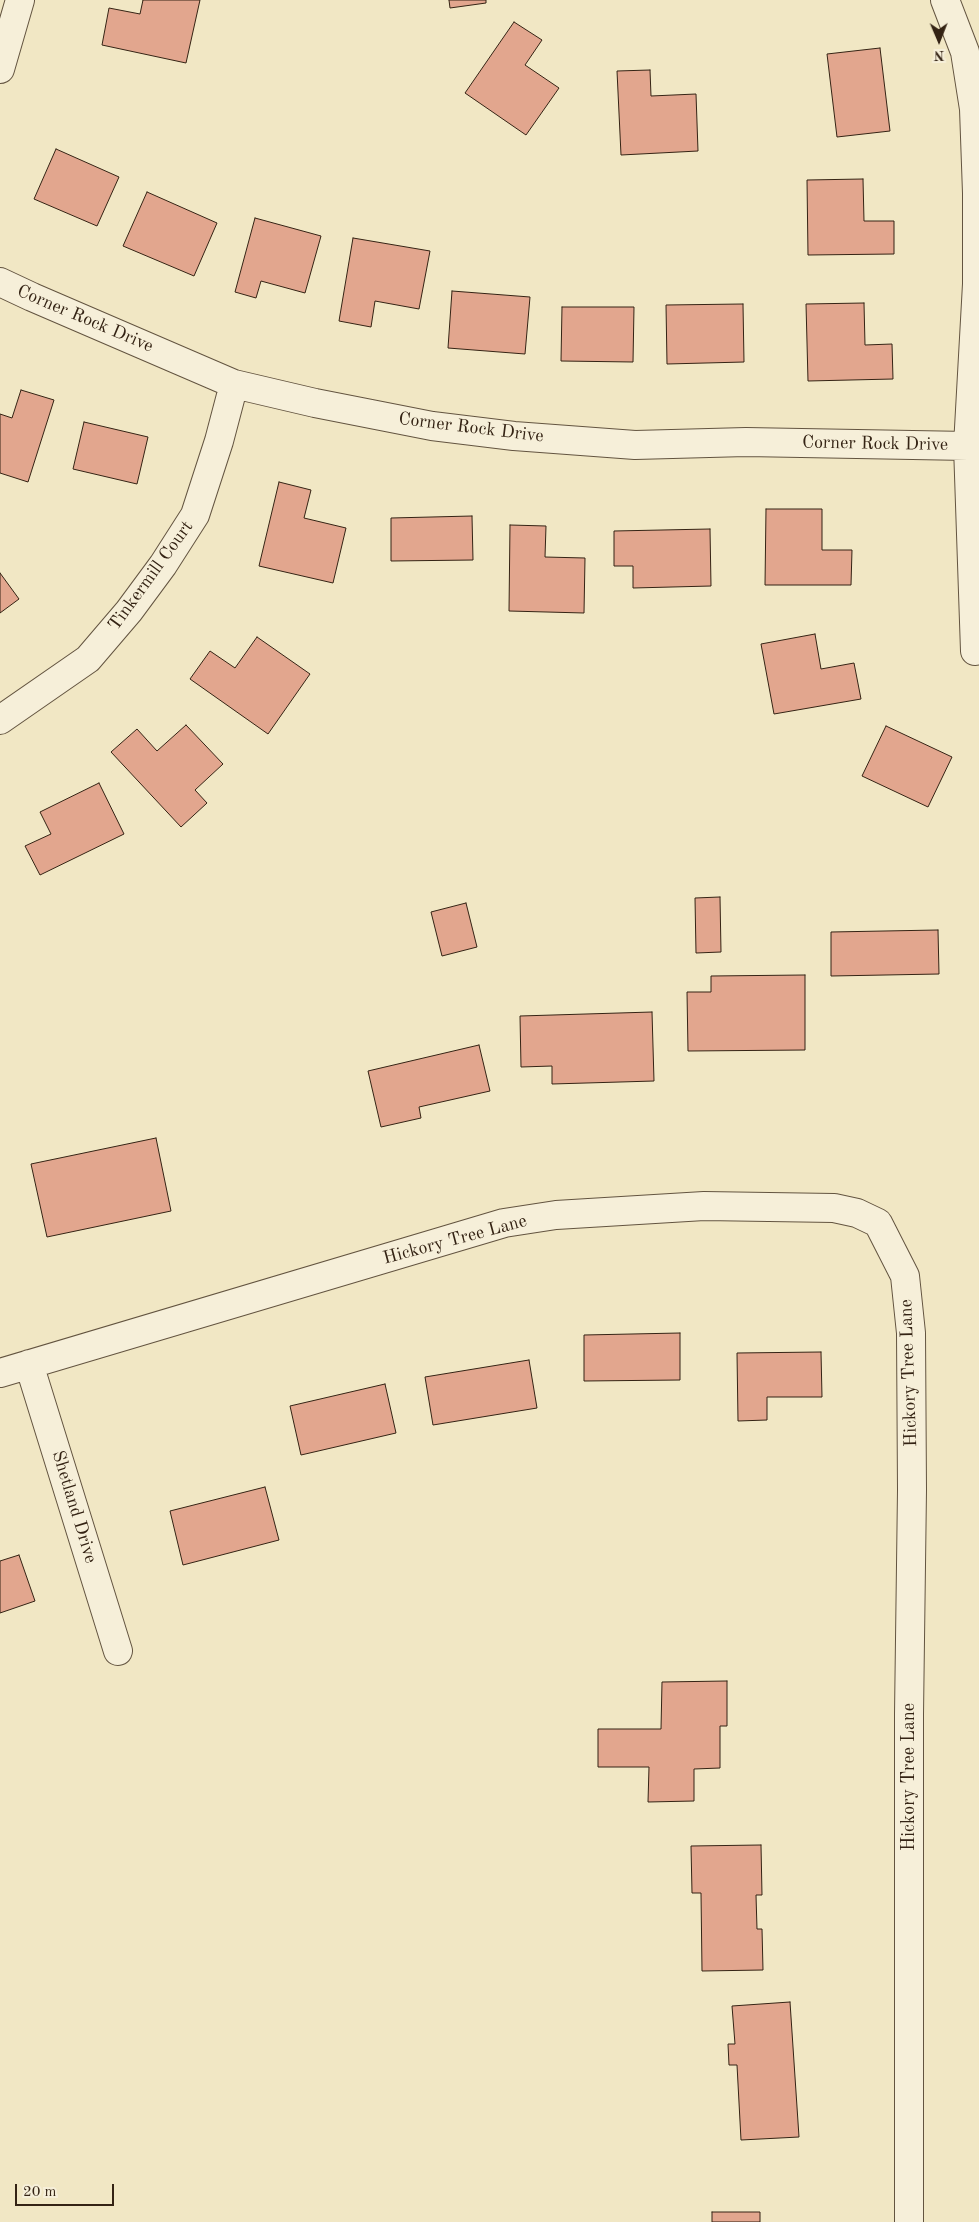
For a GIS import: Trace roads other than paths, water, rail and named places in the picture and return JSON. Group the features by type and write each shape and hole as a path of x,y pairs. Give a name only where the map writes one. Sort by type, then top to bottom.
{"street":[{"path":"0,69 20,0"},
{"path":"945,0 972,51 977,193 976,284 968,446 975,652"},
{"name":"Corner Rock Drive","path":"0,282 234,384 315,403 432,426 514,436 635,445 755,442 968,446"},
{"name":"Tinkermill Court","path":"0,720 88,659 129,611 163,565 195,515 219,441 234,384"},
{"name":"Hickory Tree Lane","path":"0,1373 504,1223 547,1216 704,1206 825,1208 858,1213 878,1223 906,1276 911,1333 909,2222"},
{"name":"Shetland Drive","path":"30,1364 118,1651"}]}
